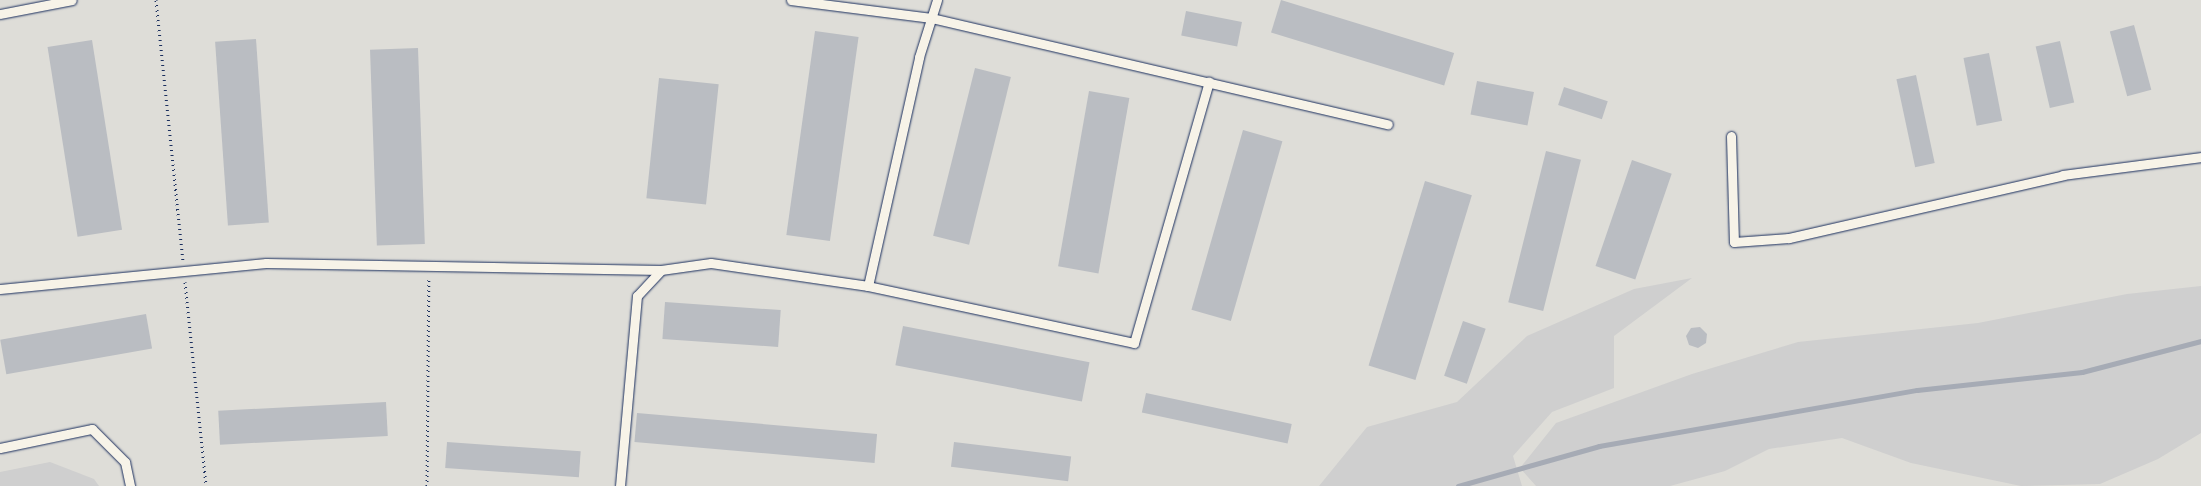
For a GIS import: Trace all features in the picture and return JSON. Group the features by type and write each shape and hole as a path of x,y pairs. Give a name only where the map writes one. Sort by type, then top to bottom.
{"lane":[{"path":"0,14 72,0"},
{"path":"791,0 931,18 1388,124"},
{"path":"868,286 919,57 937,0"},
{"path":"0,289 266,264 661,270 711,263 868,286 1134,343 1209,82"},
{"path":"1730,136 1734,242 1789,238 2064,175 2201,157"},
{"path":"620,486 637,296 661,270"},
{"path":"0,448 92,430 125,462 130,486"}],"path":[{"path":"156,0 206,486"},
{"path":"427,486 429,266"}],"shaded area":[{"path":"0,0 2201,0 2201,486 0,486"},
{"path":"1692,278 1614,336 1614,388 1552,412 1513,456 1522,486 1319,486 1367,427 1457,402 1527,336 1634,289"},
{"path":"2201,286 2201,433 2158,459 2100,484 2021,486 1911,463 1842,438 1769,449 1725,471 1670,486 1536,486 1520,468 1556,423 1692,374 1798,342 1978,323 2127,294"},
{"path":"50,462 94,479 99,486 0,486 0,472"}],"building":[{"path":"1281,0 1454,53 1444,85 1271,33"},
{"path":"1186,11 1242,22 1237,46 1181,36"},
{"path":"2134,25 2151,90 2127,96 2110,31"},
{"path":"815,31 859,37 830,241 786,235"},
{"path":"256,39 269,223 228,225 215,42"},
{"path":"92,40 122,230 78,237 48,47"},
{"path":"2060,41 2074,102 2050,108 2036,47"},
{"path":"418,48 425,244 377,246 370,50"},
{"path":"1989,53 2002,121 1977,126 1963,58"},
{"path":"975,68 1011,77 969,245 933,236"},
{"path":"1916,75 1935,163 1915,167 1896,79"},
{"path":"659,78 719,84 706,205 646,198"},
{"path":"1477,81 1534,92 1527,125 1471,114"},
{"path":"1564,87 1608,101 1602,119 1558,105"},
{"path":"1089,91 1129,98 1098,273 1058,266"},
{"path":"1243,130 1282,141 1231,321 1191,310"},
{"path":"1546,151 1581,160 1543,311 1508,302"},
{"path":"1632,160 1672,174 1635,280 1596,266"},
{"path":"1425,181 1472,195 1415,380 1369,366"},
{"path":"665,302 781,310 778,347 662,339"},
{"path":"146,314 152,348 6,374 0,340"},
{"path":"1463,321 1486,329 1467,384 1444,376"},
{"path":"903,326 1090,362 1082,402 895,365"},
{"path":"1700,327 1707,334 1706,343 1698,348 1689,345 1686,336 1691,328"},
{"path":"1146,393 1292,424 1288,444 1142,413"},
{"path":"386,402 388,436 220,445 218,411"},
{"path":"637,413 877,434 875,463 634,442"},
{"path":"447,442 581,451 579,477 445,468"},
{"path":"954,442 1071,456 1068,481 951,467"}],"waterway":[{"path":"1458,486 1599,446 1917,390 2082,372 2201,341"}]}
